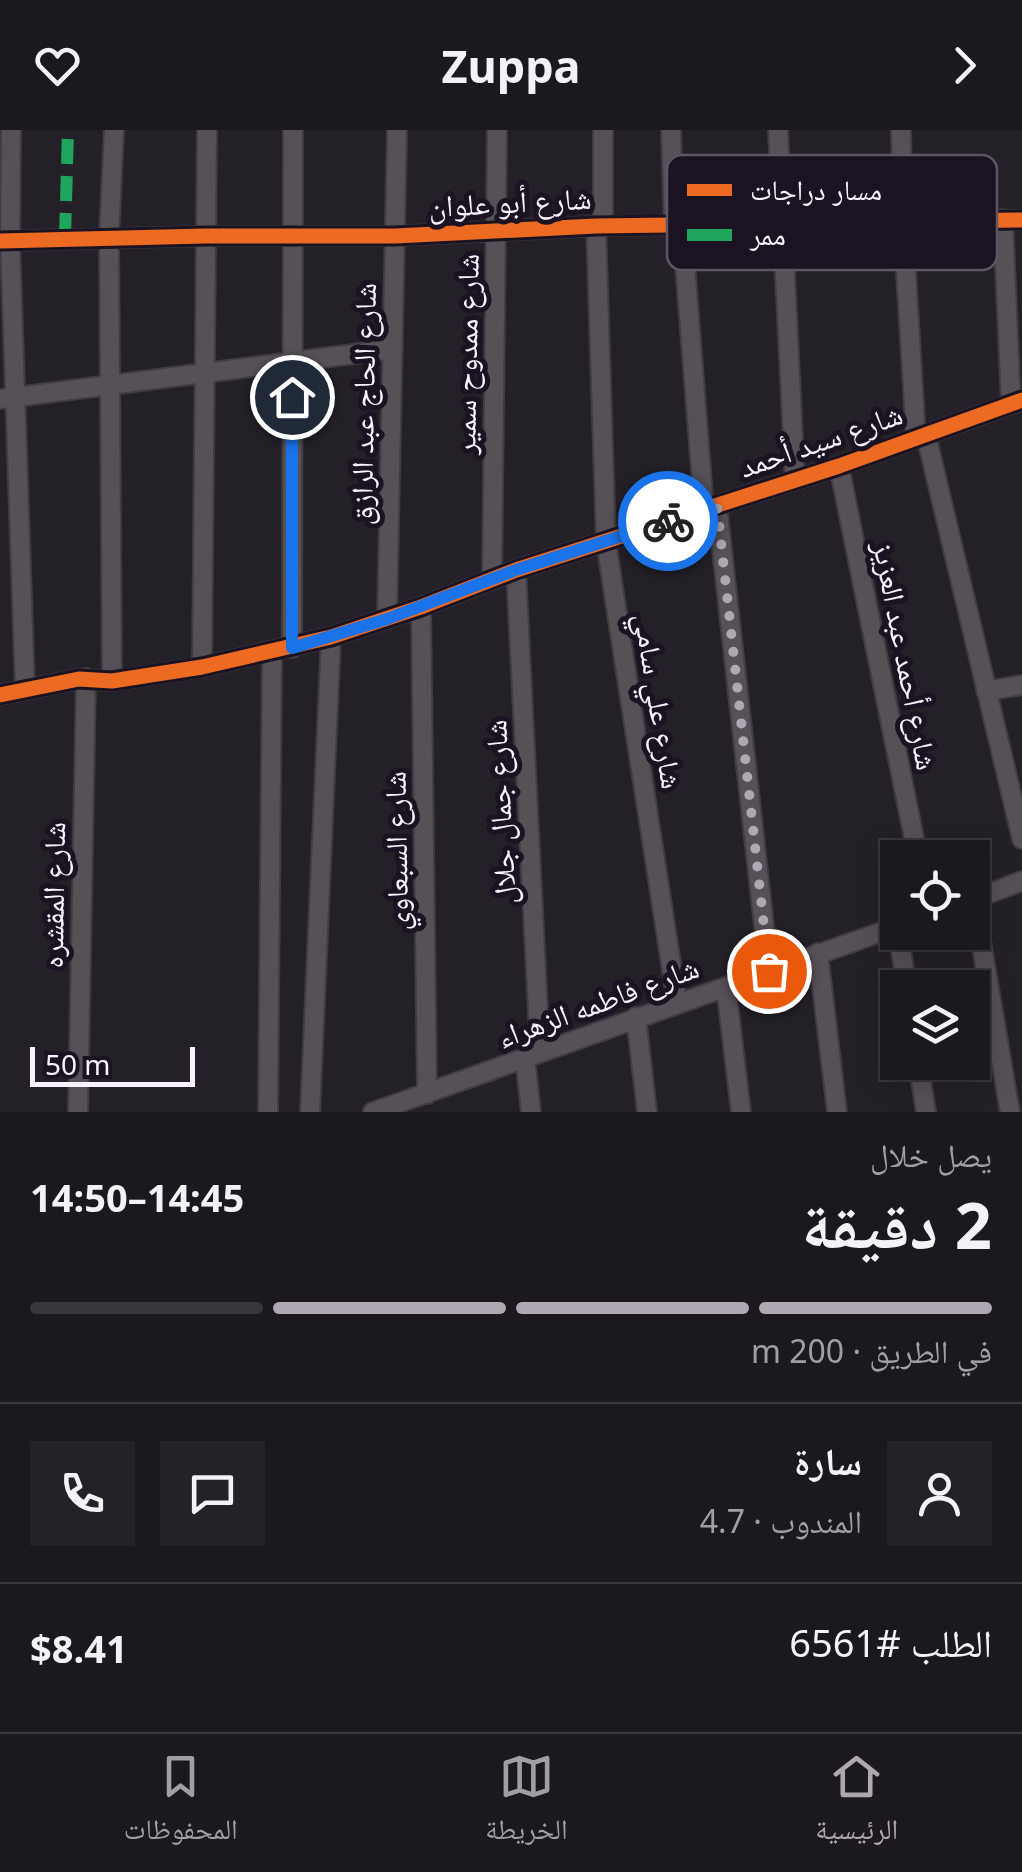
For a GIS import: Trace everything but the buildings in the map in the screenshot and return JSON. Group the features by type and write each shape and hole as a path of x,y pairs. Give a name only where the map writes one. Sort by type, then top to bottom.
{"street":[{"path":"11,130 5,241 8,399 26,690"},
{"path":"112,681 109,237 114,130"},
{"path":"202,667 206,130"},
{"path":"292,648 293,130"},
{"name":"شارع الحاج عبد الرازق","path":"387,619 397,130"},
{"name":"شارع ممدوح سمير","path":"492,579 496,130"},
{"name":"شارع علي سامي","path":"603,130 600,226 606,542 677,1003"},
{"path":"671,130 673,155"},
{"path":"778,130 779,155"},
{"path":"902,130 902,155"},
{"path":"1013,220 1016,402"},
{"name":"شارع أبو علوان","path":"5,241 395,236 667,226"},
{"path":"683,270 769,971"},
{"path":"784,270 795,480"},
{"path":"907,270 921,436 1022,839"},
{"path":"8,399 393,350"},
{"name":"شارع سيد أحمد","path":"0,696 86,678 112,681 202,667 331,637 516,570 839,466 1016,402"},
{"name":"شارع أحمد عبد العزيز","path":"839,466 914,840"},
{"name":"شارع جمال جلال","path":"516,570 533,1055 530,1112"},
{"name":"شارع السبعاوي","path":"421,607 428,1094"},
{"path":"310,1112 331,637"},
{"path":"268,1112 272,653"},
{"name":"شارع المقشره","path":"78,1112 86,678"},
{"path":"986,691 1022,685"},
{"path":"990,894 1022,882"},
{"name":"شارع فاطمه الزهراء","path":"373,1112 403,1107 428,1094 636,1017 880,933"},
{"path":"982,950 1010,1112"},
{"path":"818,952 837,1112"},
{"path":"726,987 741,1112"},
{"path":"636,1017 648,1112"},
{"path":"921,1080 926,1112"}],"marked path":[{"path":"65,238 68,130"}],"cycle path":[{"path":"997,220 1022,220"},
{"path":"0,241 395,236 667,225"},
{"path":"0,695 79,679 112,681 202,667 331,637 516,570 839,466 1022,400"}],"way so far":[{"path":"668,521 717,506 769,971"}],"route":[{"path":"292,397 292,648 668,521"}]}
